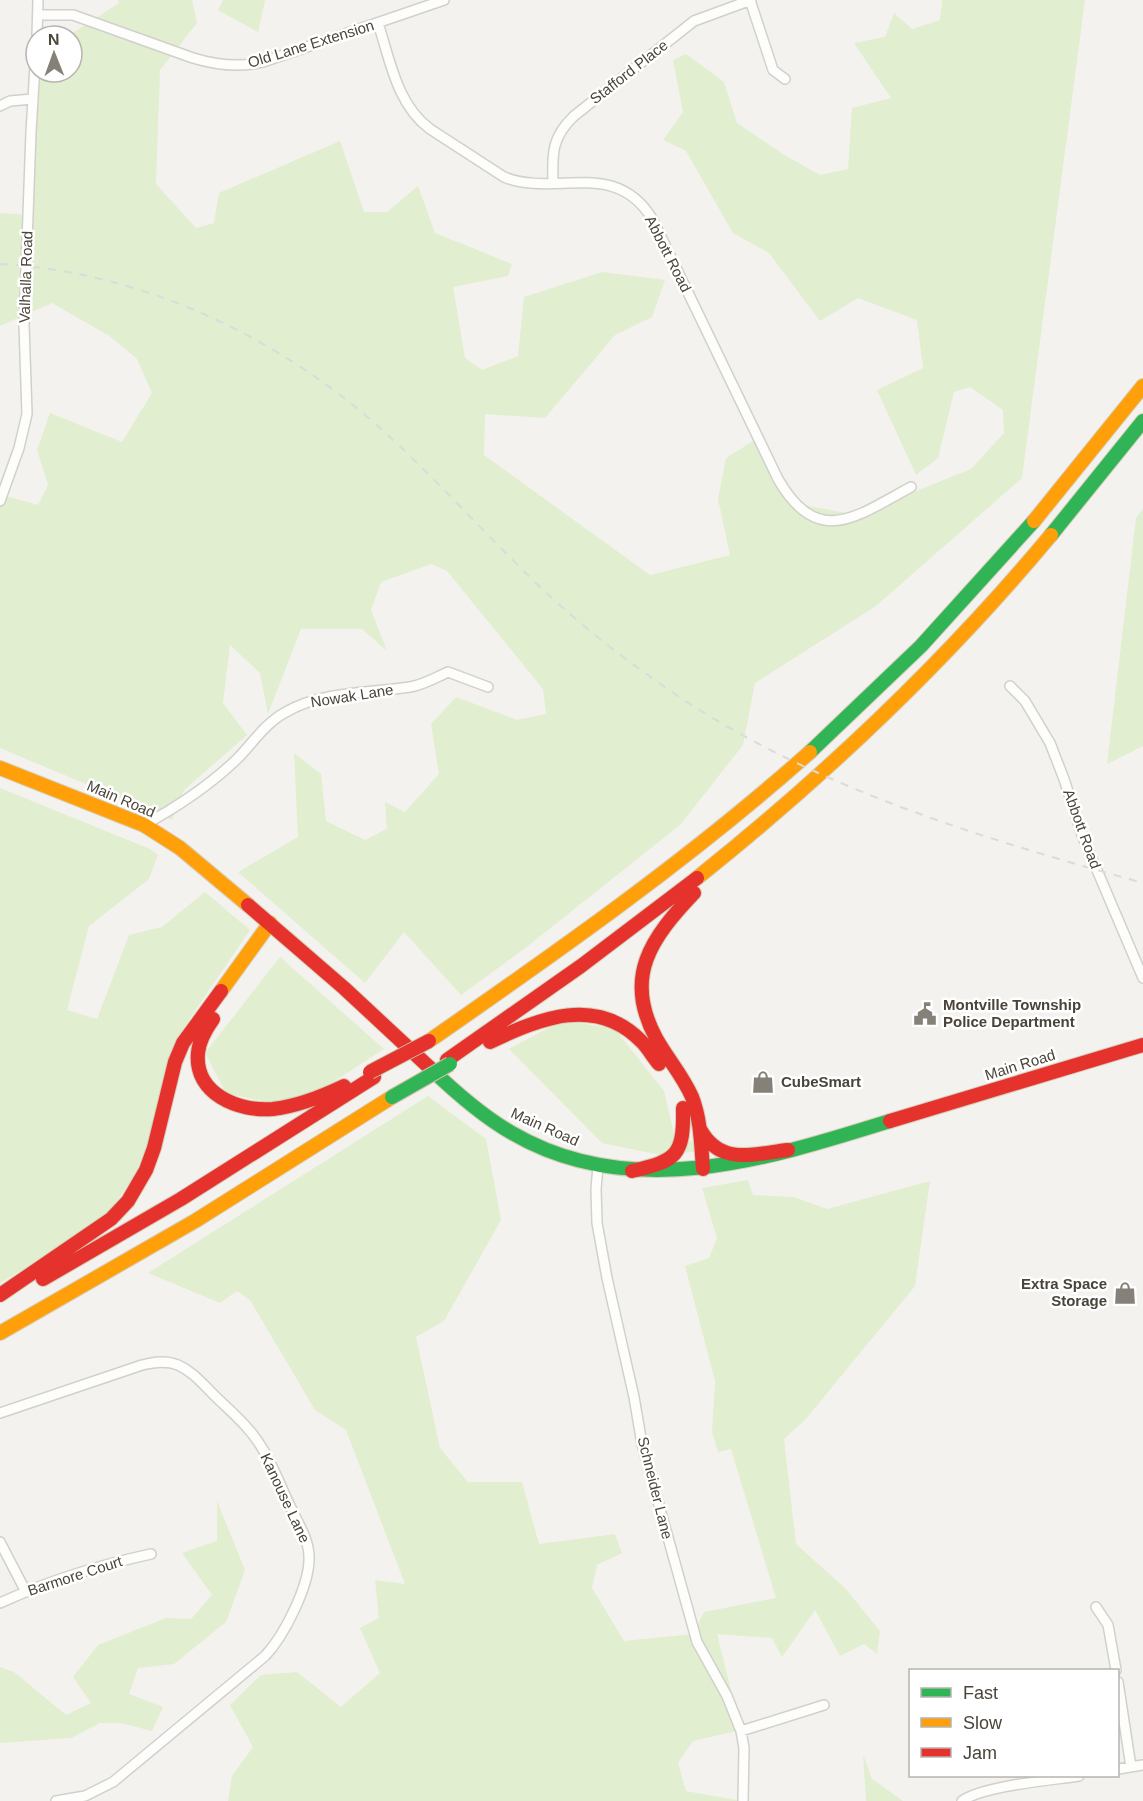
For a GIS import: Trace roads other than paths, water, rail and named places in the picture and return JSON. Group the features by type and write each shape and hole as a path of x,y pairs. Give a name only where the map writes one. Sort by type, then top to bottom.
{"main road":[{"path":"0,1303 181,1199 372,1075 429,1041 578,936 672,866 770,787 906,661 1000,560 1060,490 1143,386"},
{"path":"788,1150 735,1154 721,1153 709,1146 699,1126 690,1095 647,1019 641,988 645,957 654,938 669,919 785,804 889,708 985,609 1077,504 1143,421"},
{"name":"Main Road","path":"0,768 144,825 180,848 274,927 478,1111 516,1136 576,1160 598,1166 632,1171 663,1172 732,1165 1143,1045"},
{"path":"0,1333 205,1215 449,1062 641,922 715,864 785,804"},
{"path":"274,927 201,1035 198,1042 197,1059 205,1083 219,1097 228,1102 250,1108 273,1109 322,1096 372,1075"},
{"path":"0,1295 111,1219 128,1201 151,1159 172,1073 183,1043 274,927"},
{"path":"449,1062 529,1024 565,1015 588,1014 622,1025 647,1046 673,1086 683,1108 698,1169"},
{"path":"632,1171 661,1165 674,1157 681,1144 683,1108"},
{"path":"698,1169 699,1126"}],"street":[{"path":"38,0 38,24"},
{"name":"Old Lane Extension","path":"38,15 73,15 208,63 236,66 263,62 444,0"},
{"path":"751,0 773,69 785,79"},
{"name":"Stafford Place","path":"553,182 552,158 555,142 560,132 574,116 694,21 751,0"},
{"name":"Abbott Road","path":"378,23 403,97 408,108 421,123 504,177 525,183 590,182 611,186 631,195 650,215 778,479 792,502 800,509 825,520 842,521 858,516 911,487"},
{"name":"Valhalla Road","path":"0,501 20,448 27,414 24,325 34,84"},
{"path":"0,106 16,100 33,99"},
{"name":"Nowak Lane","path":"144,825 218,776 272,721 286,711 306,703 370,690 413,687 448,672 488,687"},
{"name":"Abbott Road","path":"1010,686 1025,700 1050,743 1074,805 1082,835 1143,978"},
{"name":"Schneider Lane","path":"598,1166 597,1223 642,1444 697,1642 727,1696 741,1731 744,1748 744,1801"},
{"name":"Kanouse Lane","path":"0,1413 142,1365 163,1362 176,1364 198,1378 250,1431 262,1448 303,1533 308,1549 309,1566 304,1586 285,1628 265,1656 113,1782 85,1796 56,1801"},
{"path":"0,1542 26,1592"},
{"name":"Barmore Court","path":"0,1603 119,1561 151,1554"},
{"path":"1096,1607 1108,1624 1116,1669"},
{"path":"1119,1689 1131,1767"},
{"path":"741,1731 824,1705"},
{"path":"1119,1769 1143,1765"},
{"path":"962,1801 986,1790 1072,1777"}],"railway":[{"path":"0,264 48,269 96,278 142,291 187,307 274,350 314,376 377,425 422,467 530,577 582,624 656,681 729,728 843,784 902,807 1022,848 1143,883"}],"place":[{"name":"Montville Township Police Department","path":"925,1014"},
{"name":"CubeSmart","path":"763,1082"},
{"name":"Extra Space Storage","path":"1125,1293"}]}
